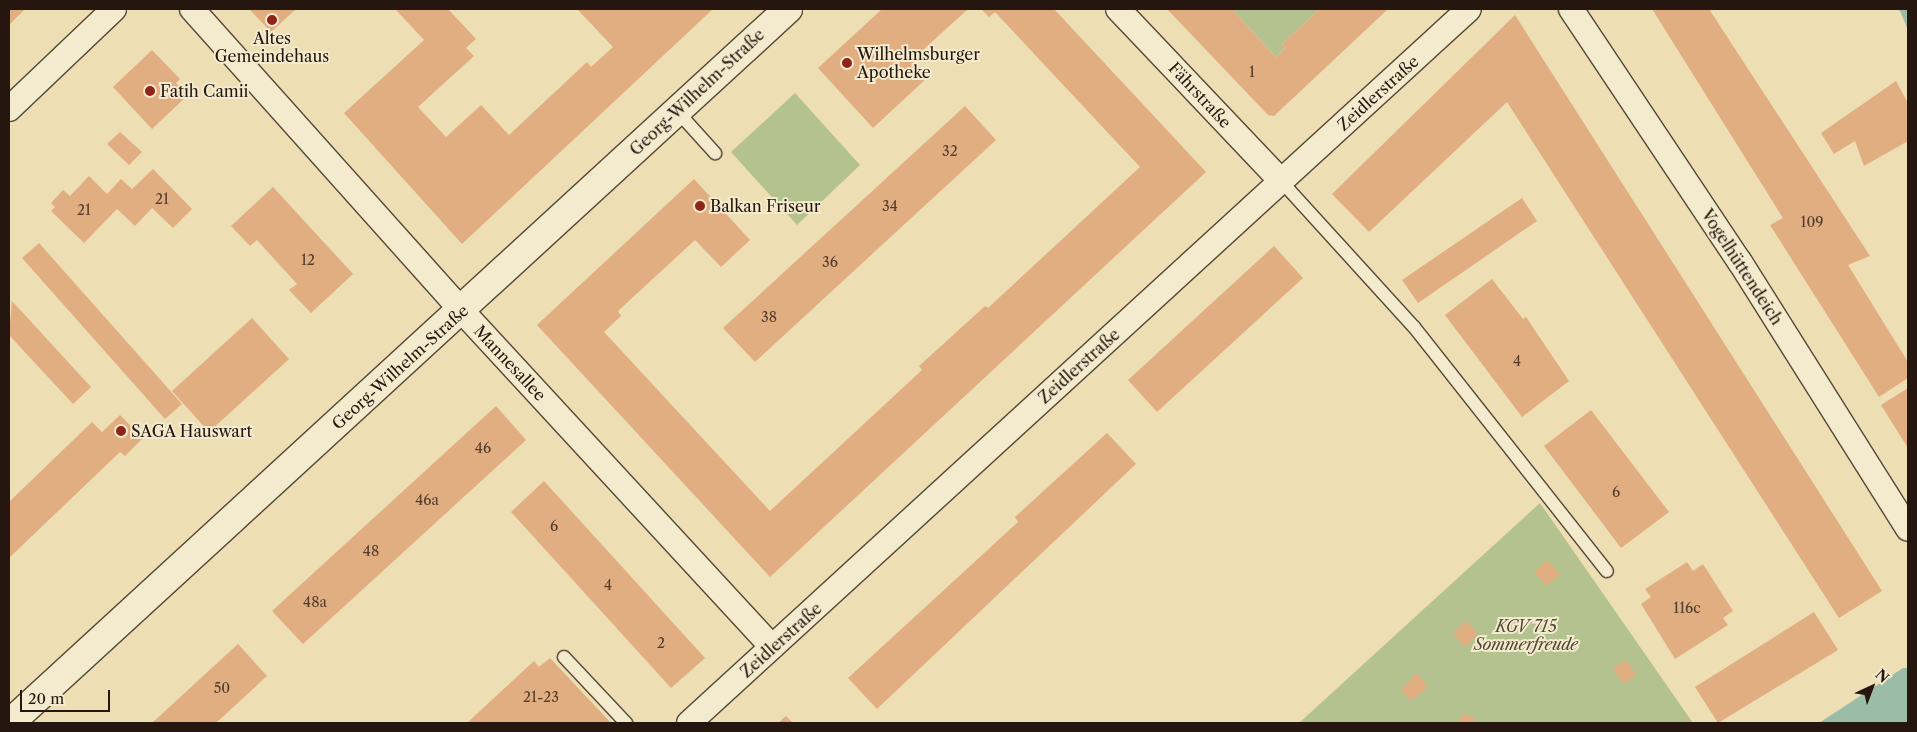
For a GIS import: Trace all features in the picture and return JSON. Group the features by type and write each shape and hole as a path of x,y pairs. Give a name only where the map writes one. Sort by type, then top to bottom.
{"street":[{"path":"9,109 114,9"},
{"name":"Mannesallee","path":"192,9 462,311 772,647"},
{"name":"Georg-Wilhelm-Straße","path":"10,723 462,311 788,9"},
{"name":"Fährstraße","path":"1118,9 1281,182"},
{"name":"Zeidlerstraße","path":"689,723 1470,9"},
{"name":"Vogelhüttendeich","path":"1571,9 1740,262 1908,529"}],"lane":[{"path":"677,111 714,153"},
{"path":"1281,182 1414,327 1607,571"},
{"path":"564,657 626,723"}],"green space":[{"path":"1232,9 1320,9 1282,44 1285,48 1276,57"},
{"path":"795,93 860,165 797,225 731,152"},
{"name":"KGV 715 Sommerfreude","path":"1540,503 1693,723 1299,723"}],"shaded area":[{"path":"1899,9 1908,9 1908,30"},
{"path":"1903,668 1908,668 1908,723 1819,723"}],"building":[{"path":"9,9 25,9 9,25"},
{"name":"Altes Gemeindehaus","path":"249,9 296,9 271,32"},
{"path":"395,9 448,9 476,39 466,48 474,56 418,107 446,137 481,105 509,135 587,62 591,67 613,47 577,9 713,9 462,244 344,113 424,40"},
{"path":"882,9 968,9 912,60 928,77 873,128 818,68"},
{"path":"981,9 1054,9 1206,172 770,577 537,325 694,179 750,240 721,267 695,240 618,311 621,316 604,332 770,511 922,370 919,366 985,306 988,308 1140,167 995,12 989,17"},
{"path":"1167,9 1232,9 1276,57 1285,48 1282,44 1320,9 1388,9 1274,116 1268,115"},
{"path":"1652,9 1709,9 1870,256 1848,265 1908,362 1908,378 1879,397 1770,225 1783,218"},
{"path":"1515,15 1882,591 1839,618 1507,102 1369,232 1332,194"},
{"name":"Fatih Camii","path":"152,50 180,79 176,83 188,95 152,129 113,87"},
{"path":"1896,81 1908,103 1908,141 1864,166 1855,141 1834,154 1821,133"},
{"path":"965,106 996,140 755,362 723,328"},
{"path":"120,132 142,152 129,165 107,144"},
{"path":"153,169 192,209 173,228 152,208 135,226 117,209 84,243 51,211 55,207 51,203 63,190 70,196 89,176 107,194 121,179 132,189"},
{"path":"273,187 353,274 311,313 289,290 297,284 257,240 250,246 231,226"},
{"path":"1522,198 1537,221 1418,303 1402,280"},
{"path":"39,243 182,404 165,419 22,258"},
{"path":"1274,246 1303,278 1157,412 1128,380"},
{"path":"1492,279 1523,319 1526,317 1569,381 1522,417 1445,315"},
{"path":"12,301 91,387 73,404 9,335"},
{"path":"252,318 289,359 209,432 172,391"},
{"path":"1908,388 1908,448 1881,405"},
{"path":"496,406 526,440 303,644 272,611"},
{"path":"1591,410 1669,512 1621,548 1544,446"},
{"path":"120,415 143,438 125,456 120,452 9,558 9,502 92,422 102,432"},
{"path":"1107,433 1136,464 877,709 848,678 1018,522 1015,517"},
{"path":"544,481 705,658 671,688 511,512"},
{"path":"1547,560 1560,574 1546,586 1534,572"},
{"path":"1687,562 1693,571 1703,564 1733,611 1723,618 1728,625 1675,659 1641,604 1651,597 1645,589"},
{"path":"1814,612 1838,650 1718,723 1695,687"},
{"path":"1466,621 1478,634 1465,647 1453,634"},
{"path":"238,644 267,676 216,723 152,723"},
{"path":"550,658 611,723 467,723 534,661 539,667"},
{"path":"1626,660 1636,675 1623,684 1613,668"},
{"path":"1417,673 1428,687 1411,701 1401,689"},
{"path":"1462,714 1475,717 1473,723 1458,723"},
{"path":"786,716 793,723 778,723"}],"place":[{"name":"Altes Gemeindehaus","path":"272,20"},
{"name":"Wilhelmsburger Apotheke","path":"847,63"},
{"name":"Fatih Camii","path":"150,91"},
{"name":"Balkan Friseur","path":"700,206"},
{"name":"SAGA Hauswart","path":"121,431"}]}
